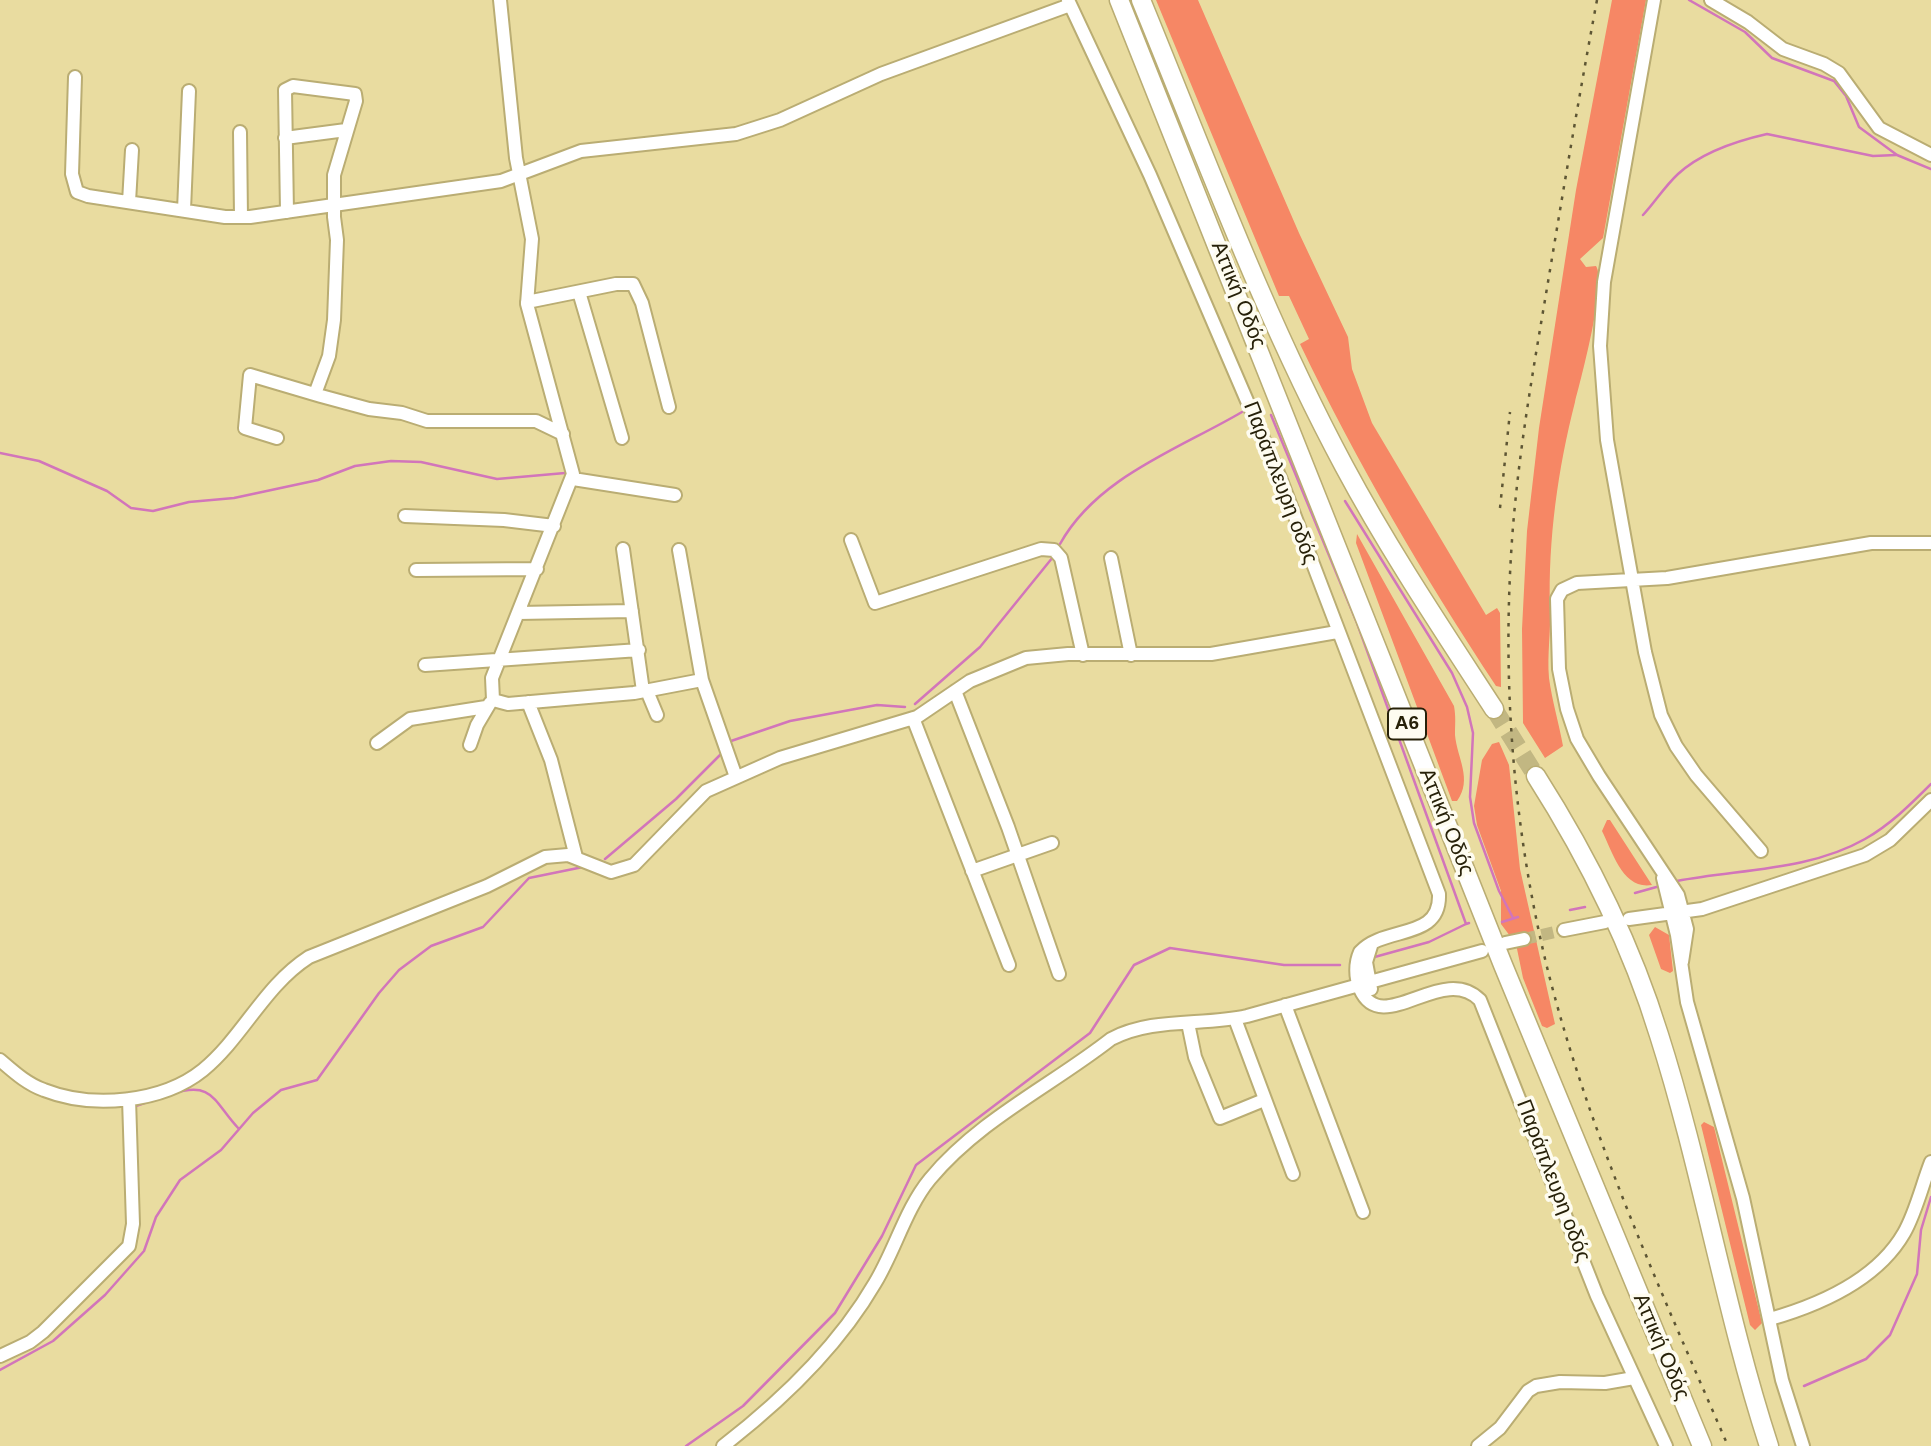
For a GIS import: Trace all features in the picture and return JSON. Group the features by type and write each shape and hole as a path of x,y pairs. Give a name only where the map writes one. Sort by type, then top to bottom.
{"highway":[{"name":"Αττική Οδός","path":"1119,0 1503,965 1702,1446"},
{"name":"Αττική Οδός","path":"1141,0 1278,329 1317,414 1378,526 1494,709"},
{"path":"1536,776 1598,886 1641,981 1660,1036 1745,1368 1769,1446"}],"street":[{"path":"470,746 489,704 492,678 573,479 572,461 535,342 527,302 532,239 507,92 500,0"},
{"path":"1654,0 1604,282 1600,346 1607,440 1632,582 1661,715 1696,775 1762,850"},
{"path":"1711,0 1748,22 1783,49 1824,64 1839,73 1880,128 1931,155"},
{"path":"75,77 74,185 77,192 88,196 241,217 501,181 581,151 717,137 753,129 811,107 881,74 1069,2"},
{"name":"Παράπλευρη οδός","path":"1069,2 1220,334 1281,480 1439,894 1440,905 1433,921 1418,929 1377,940 1364,947 1357,959 1367,1000 1375,1006 1395,1006 1451,987 1469,990 1480,1000 1597,1296 1666,1446"},
{"path":"287,212 287,87 355,94 356,101 346,130 334,189 337,240 334,320 329,356 315,394"},
{"path":"184,210 189,91"},
{"path":"285,138 346,130"},
{"path":"240,132 241,217"},
{"path":"128,202 132,150"},
{"path":"334,189 348,203"},
{"path":"527,302 629,283 638,289 669,407"},
{"path":"579,292 622,438"},
{"path":"277,438 245,428 250,375 427,421 536,421 563,433"},
{"path":"573,479 675,495"},
{"path":"405,516 504,520 554,526"},
{"path":"851,540 875,603 1041,549 1054,550 1061,558 1083,655"},
{"path":"1803,1446 1782,1380 1742,1198 1687,1002 1678,912 1662,874 1577,738 1567,709 1559,669 1557,599 1562,590 1577,583 1632,582 1712,571 1859,544 1903,541 1931,543"},
{"path":"623,549 645,691 657,715"},
{"path":"679,550 702,680 736,777"},
{"path":"1111,558 1131,655"},
{"path":"416,570 489,567 537,569"},
{"path":"519,614 632,611"},
{"path":"0,1060 22,1079 60,1096 106,1101 166,1089 202,1070 289,970 309,957 487,886 531,862 554,856 576,858 611,872 634,865 706,791 809,748 913,718 992,670 1026,658 1231,652 1337,632"},
{"path":"425,665 639,650"},
{"path":"377,743 410,719 489,704 645,691 702,680"},
{"path":"955,691 1018,855 1059,974"},
{"path":"528,702 551,760 576,858"},
{"path":"913,718 1009,965"},
{"path":"1629,919 1728,901 1865,855 1890,840 1931,800"},
{"path":"972,871 1052,843"},
{"path":"1564,930 1605,922"},
{"path":"1505,943 1524,939"},
{"path":"723,1446 777,1398 837,1336 874,1285 923,1188 988,1124 1123,1033 1235,1019 1482,951"},
{"path":"1285,1005 1363,1212"},
{"path":"1235,1019 1293,1174"},
{"path":"1188,1023 1195,1058 1220,1118 1264,1100"},
{"path":"0,1356 30,1342 43,1332 129,1247 133,1224 129,1098"},
{"path":"1770,1319 1836,1293 1884,1258 1903,1235 1931,1162"},
{"path":"1478,1446 1500,1428 1528,1391 1536,1386 1560,1382 1605,1383 1634,1378"}],"shaded area":[{"path":"1156,0 1198,0 1299,233 1348,337 1352,369 1372,423 1486,615 1497,608 1500,613 1501,687 1496,686 1417,560 1322,388 1300,344 1309,339 1289,296 1279,296"},
{"path":"1612,0 1646,0 1603,238 1580,259 1586,267 1596,266 1599,275 1598,291 1555,504 1550,582 1549,678 1563,746 1545,758 1523,723 1522,629 1527,531 1539,428 1576,190"},
{"path":"1357,534 1454,706 1456,744 1464,777 1462,793 1457,801 1452,801 1356,543"},
{"path":"1499,742 1509,765 1520,869 1555,1024 1547,1028 1542,1026 1523,978 1516,944 1501,924 1501,891 1477,825 1474,806 1482,760 1492,744"},
{"path":"1607,820 1610,820 1652,885 1634,882 1620,868 1602,831"},
{"path":"1655,927 1669,935 1673,971 1670,973 1661,969 1649,935"},
{"path":"1704,1122 1714,1127 1762,1323 1755,1330 1750,1325 1701,1125"}],"waterway":[{"path":"1689,0 1745,32 1772,58 1834,81 1846,96 1859,127 1897,155 1931,169"},
{"path":"1643,215 1687,166 1732,144 1767,134 1873,156 1896,155"},
{"path":"1060,544 1095,500 1117,483 1166,452 1242,412"},
{"path":"1271,415 1357,623 1466,924 1469,923"},
{"path":"0,453 39,461 107,491 131,508 153,511 189,502 234,498 318,480 355,466 391,461 421,462 497,479 565,473"},
{"path":"1345,501 1452,673 1467,707 1473,733 1470,797 1474,823 1499,891 1513,918"},
{"path":"915,704 980,647 1053,557"},
{"path":"731,741 790,721 877,705 905,707"},
{"path":"605,859 676,799 721,754"},
{"path":"1677,881 1773,868 1843,850 1883,827 1931,784"},
{"path":"0,1370 53,1341 105,1295 144,1251 156,1217 180,1180 221,1150 253,1113 281,1090 317,1080 379,993 399,970 431,946 483,927 529,878 583,867"},
{"path":"1635,893 1660,886"},
{"path":"1570,910 1585,907"},
{"path":"1502,922 1518,917"},
{"path":"1371,958 1429,942 1466,924"},
{"path":"686,1446 743,1406 835,1313 882,1236 916,1165 1090,1033 1134,965 1170,948 1284,965 1340,965"},
{"path":"172,1094 186,1090 205,1092 212,1096 239,1129"},
{"path":"136,1106 156,1099"},
{"path":"1804,1386 1866,1359 1890,1335 1917,1274 1921,1230 1931,1197"}],"tunnel":[{"path":"1494,709 1536,776"},
{"path":"1524,939 1564,930"}],"railway":[{"path":"1597,0 1536,350 1518,476 1512,540 1508,646 1513,753 1525,859 1535,911 1546,963 1582,1087 1627,1208 1728,1446"},
{"path":"1500,508 1510,412"}]}
